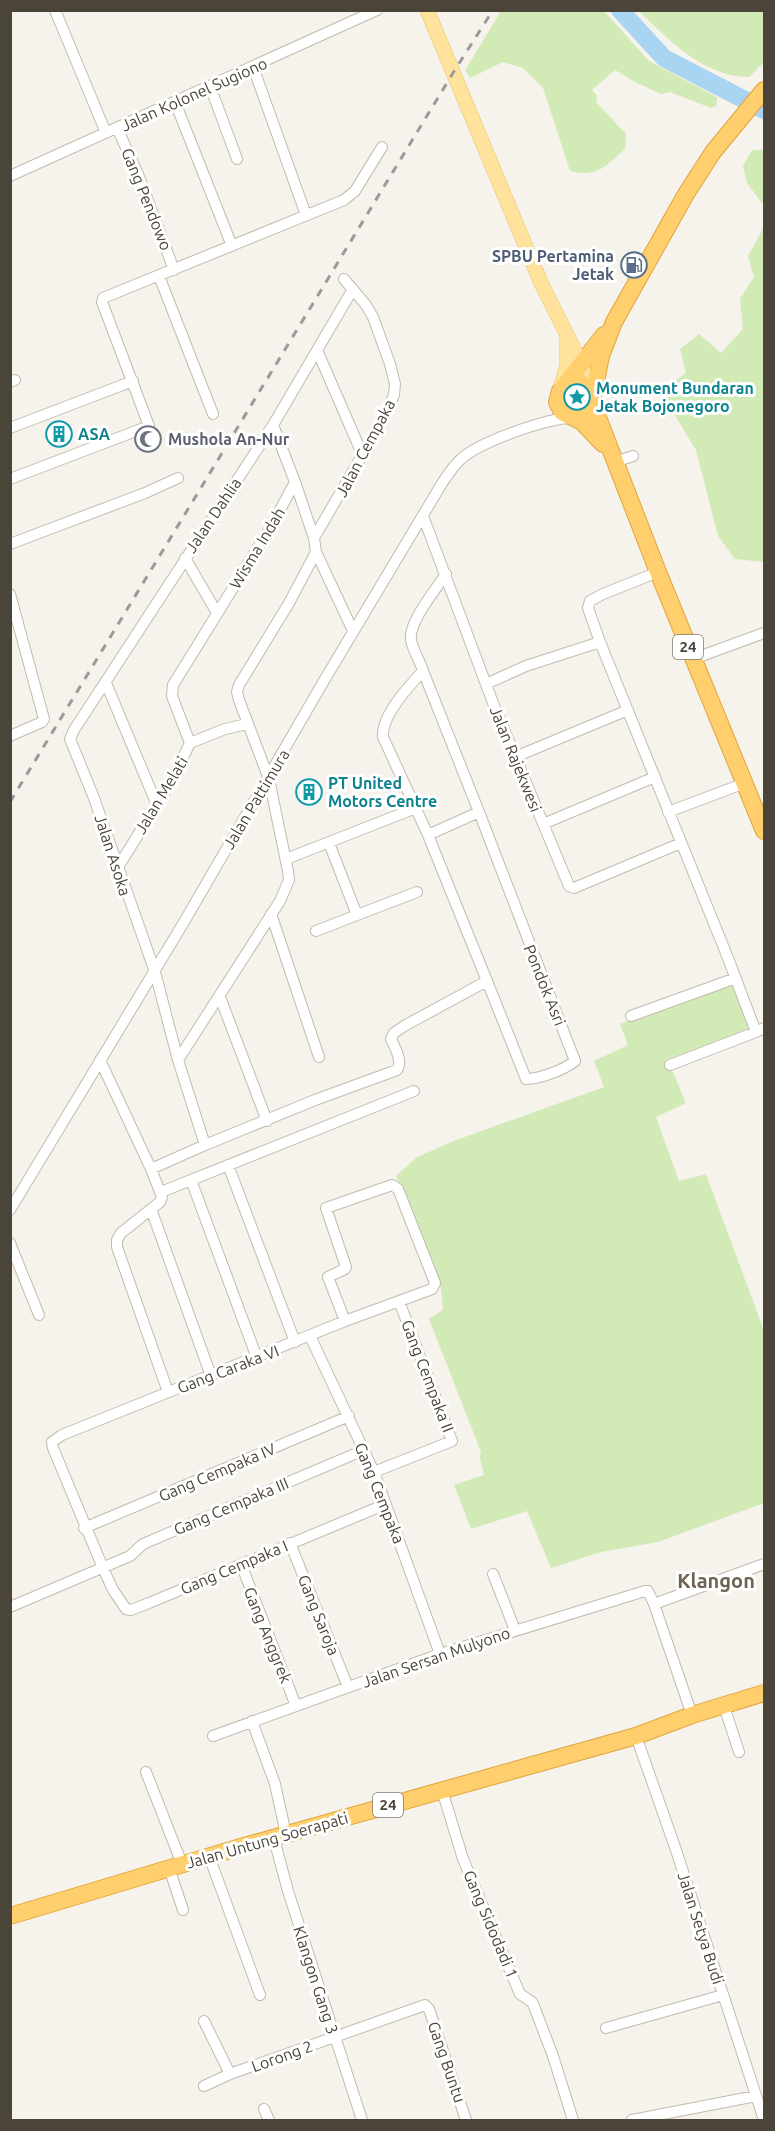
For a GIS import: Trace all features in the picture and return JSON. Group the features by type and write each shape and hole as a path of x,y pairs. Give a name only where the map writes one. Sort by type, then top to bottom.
{"highway":[{"path":"574,418 586,413 591,406 591,395 601,356 614,322 686,194 713,152 765,90"},
{"path":"558,393 614,322"},
{"path":"558,393 564,386 573,382 580,383 591,395"},
{"name":"24","path":"558,393 558,408 595,433 615,461"},
{"name":"24","path":"591,395 658,572 765,831"},
{"name":"Jalan Untung Soerapati","path":"10,1916 209,1856 636,1736 692,1715 764,1695"}],"main road":[{"path":"427,10 541,283 581,363 591,395"},
{"path":"567,333 581,343 602,337"},
{"path":"558,393 567,365 567,333"}],"street":[{"path":"55,10 106,133"},
{"name":"Jalan Kolonel Sugiono","path":"10,176 377,10"},
{"path":"253,67 306,215"},
{"path":"210,86 237,159"},
{"path":"176,102 232,246"},
{"name":"Gang Pendowo","path":"117,128 144,189 174,270"},
{"path":"10,479 149,426 102,301 105,297 350,196 382,147"},
{"path":"159,276 213,414"},
{"name":"Jalan Cempaka","path":"314,538 363,456 394,396 395,384 373,317 344,279"},
{"name":"Jalan Dahlia","path":"70,739 184,558 273,425 353,289"},
{"path":"316,350 363,456"},
{"path":"10,428 133,381"},
{"path":"534,425 547,412 558,393"},
{"name":"Jalan Pattimura","path":"10,1210 155,972 353,631 441,485 461,459 471,452 534,425 555,419 574,418"},
{"name":"Wisma Indah","path":"273,425 314,538 316,552"},
{"path":"615,461 633,456"},
{"path":"10,544 145,493 178,478"},
{"name":"Wisma Indah","path":"190,743 172,696 173,685 272,525 295,482"},
{"name":"Jalan Rajekwesi","path":"423,516 515,758 569,886 571,888 681,843"},
{"path":"316,552 353,631"},
{"path":"178,1060 286,890 289,880 269,779 238,700 237,692 316,552"},
{"name":"Wisma Indah","path":"184,558 217,613"},
{"path":"658,572 603,594 590,601 588,608 668,812 736,978 760,1030 670,1065"},
{"path":"428,835 479,812 411,639 422,610 446,574"},
{"path":"10,594 14,620 44,719 10,736"},
{"path":"693,659 765,633"},
{"path":"486,684 526,666 600,642"},
{"name":"Pondok Asri","path":"423,671 386,719 382,737 428,835 526,1079 551,1072 575,1061 479,812"},
{"path":"106,683 157,805"},
{"path":"515,758 628,710"},
{"name":"Jalan Melati","path":"118,867 180,766 190,743 225,729 247,724"},
{"name":"Jalan Asoka","path":"70,739 94,798 155,972 178,1060 205,1145"},
{"path":"543,824 655,777"},
{"path":"668,812 745,783"},
{"path":"286,859 416,808"},
{"path":"329,843 357,915"},
{"path":"316,931 417,892"},
{"path":"271,914 319,1057"},
{"path":"631,1016 736,978"},
{"path":"151,1168 315,1100 397,1070 400,1066 391,1039 394,1033 487,981"},
{"path":"220,997 267,1121"},
{"path":"100,1060 151,1168 162,1197 160,1202 121,1233 117,1240 117,1247 168,1392"},
{"path":"160,1192 414,1091"},
{"path":"228,1166 295,1342"},
{"path":"190,1180 257,1358"},
{"name":"Gang Caraka VI","path":"103,1568 84,1528 52,1442 62,1435 168,1392 345,1321 432,1289 435,1283 398,1189 392,1185 326,1208 346,1267 328,1277 345,1321"},
{"path":"151,1209 211,1376"},
{"path":"10,1243 39,1315"},
{"name":"Gang Cempaka II","path":"374,1472 452,1441 399,1300"},
{"name":"Gang Cempaka","path":"310,1336 374,1472 440,1654"},
{"name":"Gang Cempaka IV","path":"84,1528 349,1416"},
{"name":"Gang Cempaka III","path":"10,1607 130,1556 143,1544 364,1450"},
{"name":"Gang Cempaka I","path":"103,1568 123,1606 131,1610 386,1504"},
{"name":"Gang Saroja","path":"290,1544 348,1687"},
{"name":"Gang Anggrek","path":"241,1564 296,1706"},
{"path":"692,1715 654,1604 765,1564"},
{"path":"493,1574 515,1630"},
{"name":"Jalan Sersan Mulyono","path":"213,1736 440,1654 645,1591 648,1592 654,1604"},
{"path":"724,1706 740,1752"},
{"name":"Klangon Gang 3","path":"252,1721 275,1784 284,1825 279,1837 288,1891 362,2121"},
{"name":"Jalan Setya Budi","path":"636,1736 676,1850 764,2119"},
{"path":"146,1772 176,1866 183,1910"},
{"name":"Gang Sidodadi 1","path":"442,1790 464,1859 520,1994 532,2002 542,2027 573,2121"},
{"path":"209,1856 260,1995"},
{"path":"606,2028 723,1995"},
{"name":"Lorong 2","path":"204,2086 230,2074 425,2005"},
{"name":"Gang Buntu","path":"425,2005 429,2009 466,2121"},
{"name":"Lorong 2","path":"204,2021 230,2074"},
{"path":"632,2121 756,2096"},
{"path":"264,2109 269,2121"}],"green space":[{"path":"501,11 604,11 649,61 717,97 716,106 711,108 670,92 661,94 615,70 592,90 597,96 596,102 626,134 625,149 594,172 570,171 543,88 523,68 503,62 470,78 465,70"},
{"path":"639,11 764,11 764,62 749,77 717,71 702,64 675,45"},
{"path":"752,150 764,150 764,206 747,183 743,166"},
{"path":"764,227 764,562 735,559 718,536 696,450 660,391 686,373 680,349 699,334 721,353 743,329 740,299 754,277 748,256"},
{"path":"734,982 750,1028 666,1060 665,1064 672,1070 686,1103 656,1117 679,1181 706,1174 764,1331 764,1503 658,1542 601,1552 551,1568 527,1511 471,1529 454,1485 484,1475 481,1452 429,1319 443,1310 441,1289 396,1176 417,1157 456,1140 604,1087 594,1061 628,1045 620,1024"}],"waterway":[{"path":"620,10 664,58 764,110"}],"railway":[{"path":"10,802 493,10"}],"place":[{"name":"SPBU Pertamina Jetak","path":"634,265"},
{"name":"Monument Bundaran Jetak Bojonegoro","path":"577,397"},
{"name":"ASA","path":"59,434"},
{"name":"Mushola An-Nur","path":"148,439"},
{"name":"PT United Motors Centre","path":"309,792"}],"district":[{"name":"Klangon","path":"716,1581"}]}
